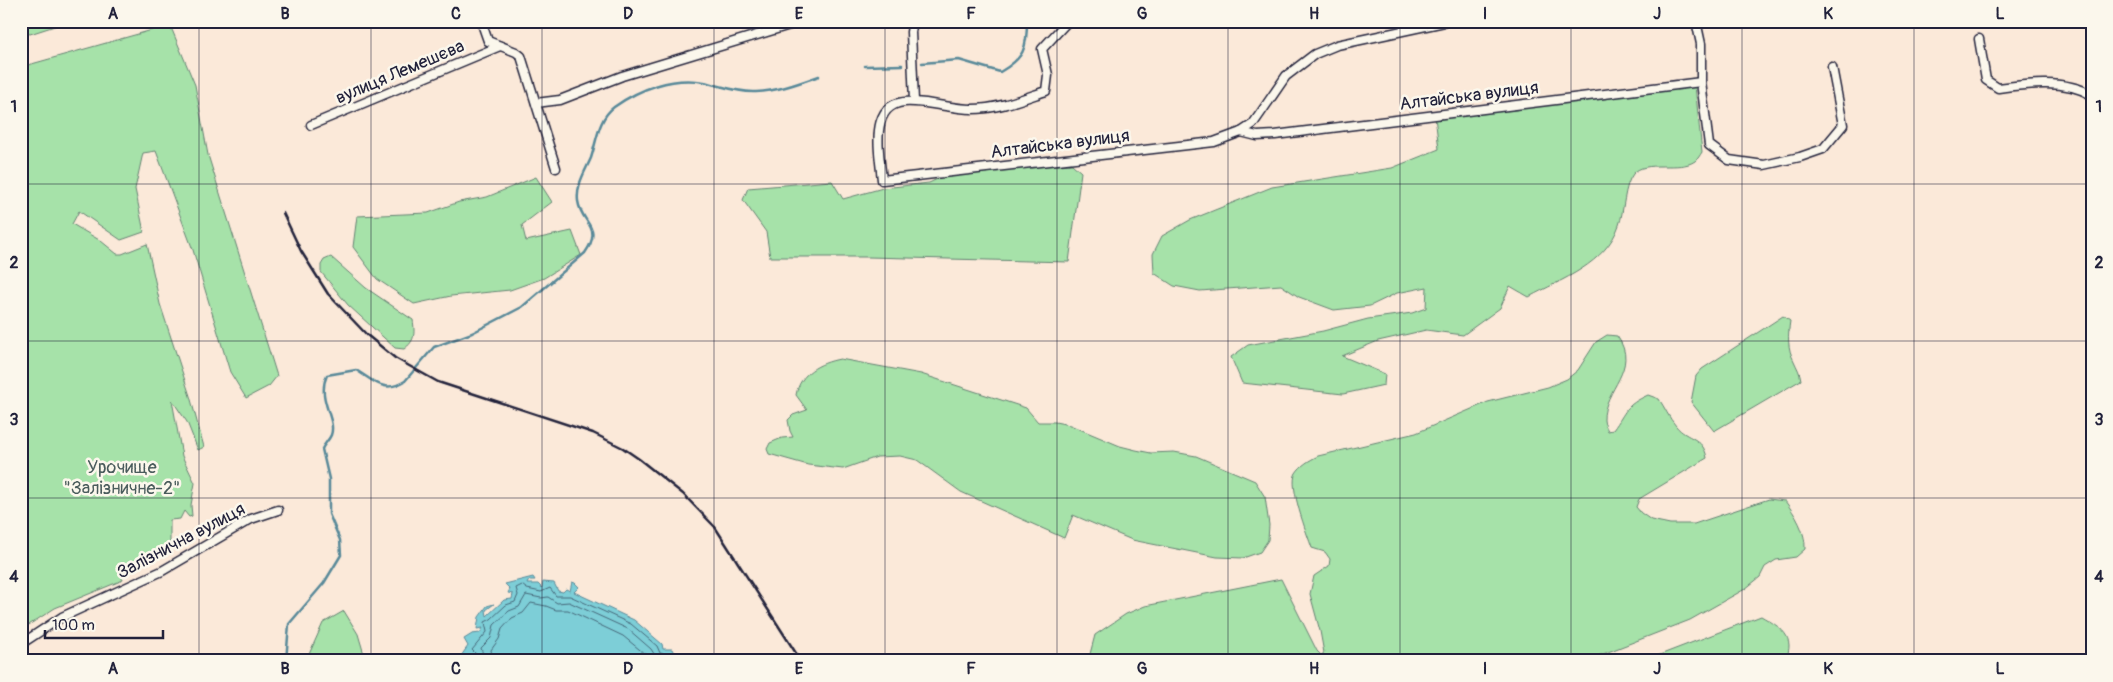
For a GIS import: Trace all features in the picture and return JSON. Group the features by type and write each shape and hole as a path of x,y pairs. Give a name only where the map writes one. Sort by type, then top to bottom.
{"street":[{"path":"481,21 488,41 516,52 521,56 556,168"},
{"path":"536,103 560,100 622,76 803,21"},
{"path":"913,21 911,32 914,102 972,109 1009,104 1046,91 1048,75 1042,49 1068,21"},
{"name":"Алтайська вулиця","path":"914,102 899,101 890,105 885,111 879,134 882,180 1214,142 1241,132 1253,124 1286,76 1315,54 1337,44 1449,21"},
{"path":"1696,21 1701,44 1701,82 1709,145 1729,160 1764,165 1800,157 1823,149 1843,125 1832,67"},
{"path":"1979,39 1986,80 1998,88 2032,84 2063,86 2092,95"},
{"name":"вулиця Лемешєва","path":"311,125 497,45"},
{"name":"Алтайська вулиця","path":"1241,132 1257,136 1275,135 1701,82"},
{"name":"Залізнична вулиця","path":"21,644 62,617 162,571 251,519 278,510"}],"green space":[{"path":"21,21 70,21 30,34 21,32"},
{"name":"Урочище \"Залізничне-2\"","path":"170,25 195,85 208,155 277,376 269,386 246,398 230,372 193,250 156,151 143,153 135,189 144,232 121,240 79,211 72,224 101,241 117,254 122,254 147,244 160,304 190,396 204,447 198,450 187,422 172,400 182,456 195,483 191,505 192,516 189,517 184,511 180,519 170,520 170,545 155,555 118,567 123,580 55,608 21,630 21,67"},
{"path":"1695,86 1702,152 1696,160 1688,164 1681,166 1645,167 1633,174 1626,192 1621,220 1613,239 1594,260 1569,277 1529,297 1510,286 1500,308 1463,335 1426,330 1378,341 1342,356 1385,374 1384,385 1343,394 1242,383 1231,357 1248,345 1323,331 1368,319 1412,313 1426,308 1427,287 1397,293 1370,306 1334,310 1299,297 1281,285 1200,291 1174,286 1154,273 1153,254 1162,236 1190,220 1272,187 1392,168 1439,149 1435,117"},
{"path":"1072,164 1081,172 1069,262 868,257 770,257 766,232 743,200 748,188 832,181 843,199 883,188 929,183 952,172"},
{"path":"536,177 552,202 522,225 526,241 572,231 581,255 544,278 510,290 451,296 414,304 377,279 353,247 357,216 428,213 459,202 487,197"},
{"path":"331,257 366,288 413,320 413,337 408,346 404,349 395,348 348,305 321,272 321,265 324,260"},
{"path":"1783,316 1790,321 1789,346 1801,380 1714,431 1691,402 1696,376 1702,369"},
{"path":"1607,335 1617,336 1623,348 1625,359 1619,379 1605,409 1604,421 1608,431 1613,430 1634,402 1648,395 1659,399 1671,420 1680,430 1702,446 1707,458 1639,499 1636,507 1641,513 1651,520 1670,524 1694,524 1769,499 1785,501 1796,517 1804,536 1805,549 1796,557 1776,560 1765,567 1760,577 1745,589 1690,620 1585,661 1093,661 1090,654 1095,635 1126,614 1145,606 1281,579 1317,651 1321,655 1324,653 1310,594 1314,576 1329,566 1330,559 1325,552 1312,548 1299,510 1294,488 1294,479 1298,470 1318,456 1416,433 1488,402 1548,387 1567,379 1578,370 1596,342"},
{"path":"840,359 921,374 1026,408 1038,422 1055,422 1070,425 1120,446 1151,453 1174,452 1196,456 1255,481 1265,497 1269,525 1268,540 1260,552 1243,558 1217,557 1132,540 1073,515 1064,538 961,492 917,460 900,456 877,457 843,469 808,465 769,454 767,449 770,443 782,438 793,437 788,420 793,415 807,410 796,395 798,387 806,375 818,366"},
{"path":"344,611 358,634 366,661 306,661 323,623"},
{"path":"1761,616 1785,633 1789,645 1785,661 1644,661"}],"water":[{"path":"533,577 535,580 529,580 527,584 538,584 542,588 543,582 554,583 558,591 563,592 566,589 570,591 572,582 575,583 579,587 574,592 634,620 662,644 663,649 672,649 678,661 477,661 471,656 461,656 468,646 464,639 472,634 480,633 483,628 477,629 479,617 487,606 494,604 486,610 487,616 504,600 512,599 513,594 508,593 510,589 505,584"}],"waterway":[{"path":"922,63 959,60 1000,72 1014,62 1023,52 1027,21"},
{"path":"865,66 902,65"},
{"path":"286,661 289,624 324,583 341,555 340,540 329,514 329,479 322,449 330,437 332,429 324,392 327,375 356,370 379,384 385,386 398,385 405,381 434,347 472,333 522,307 585,253 590,244 592,231 580,209 578,201 580,184 591,158 601,124 614,107 645,90 680,81 704,82 737,90 756,92 796,84 819,76"}],"railway":[{"path":"283,213 301,251 328,294 367,335 395,358 438,382 593,433 623,448 683,494 715,527 801,661"}]}
